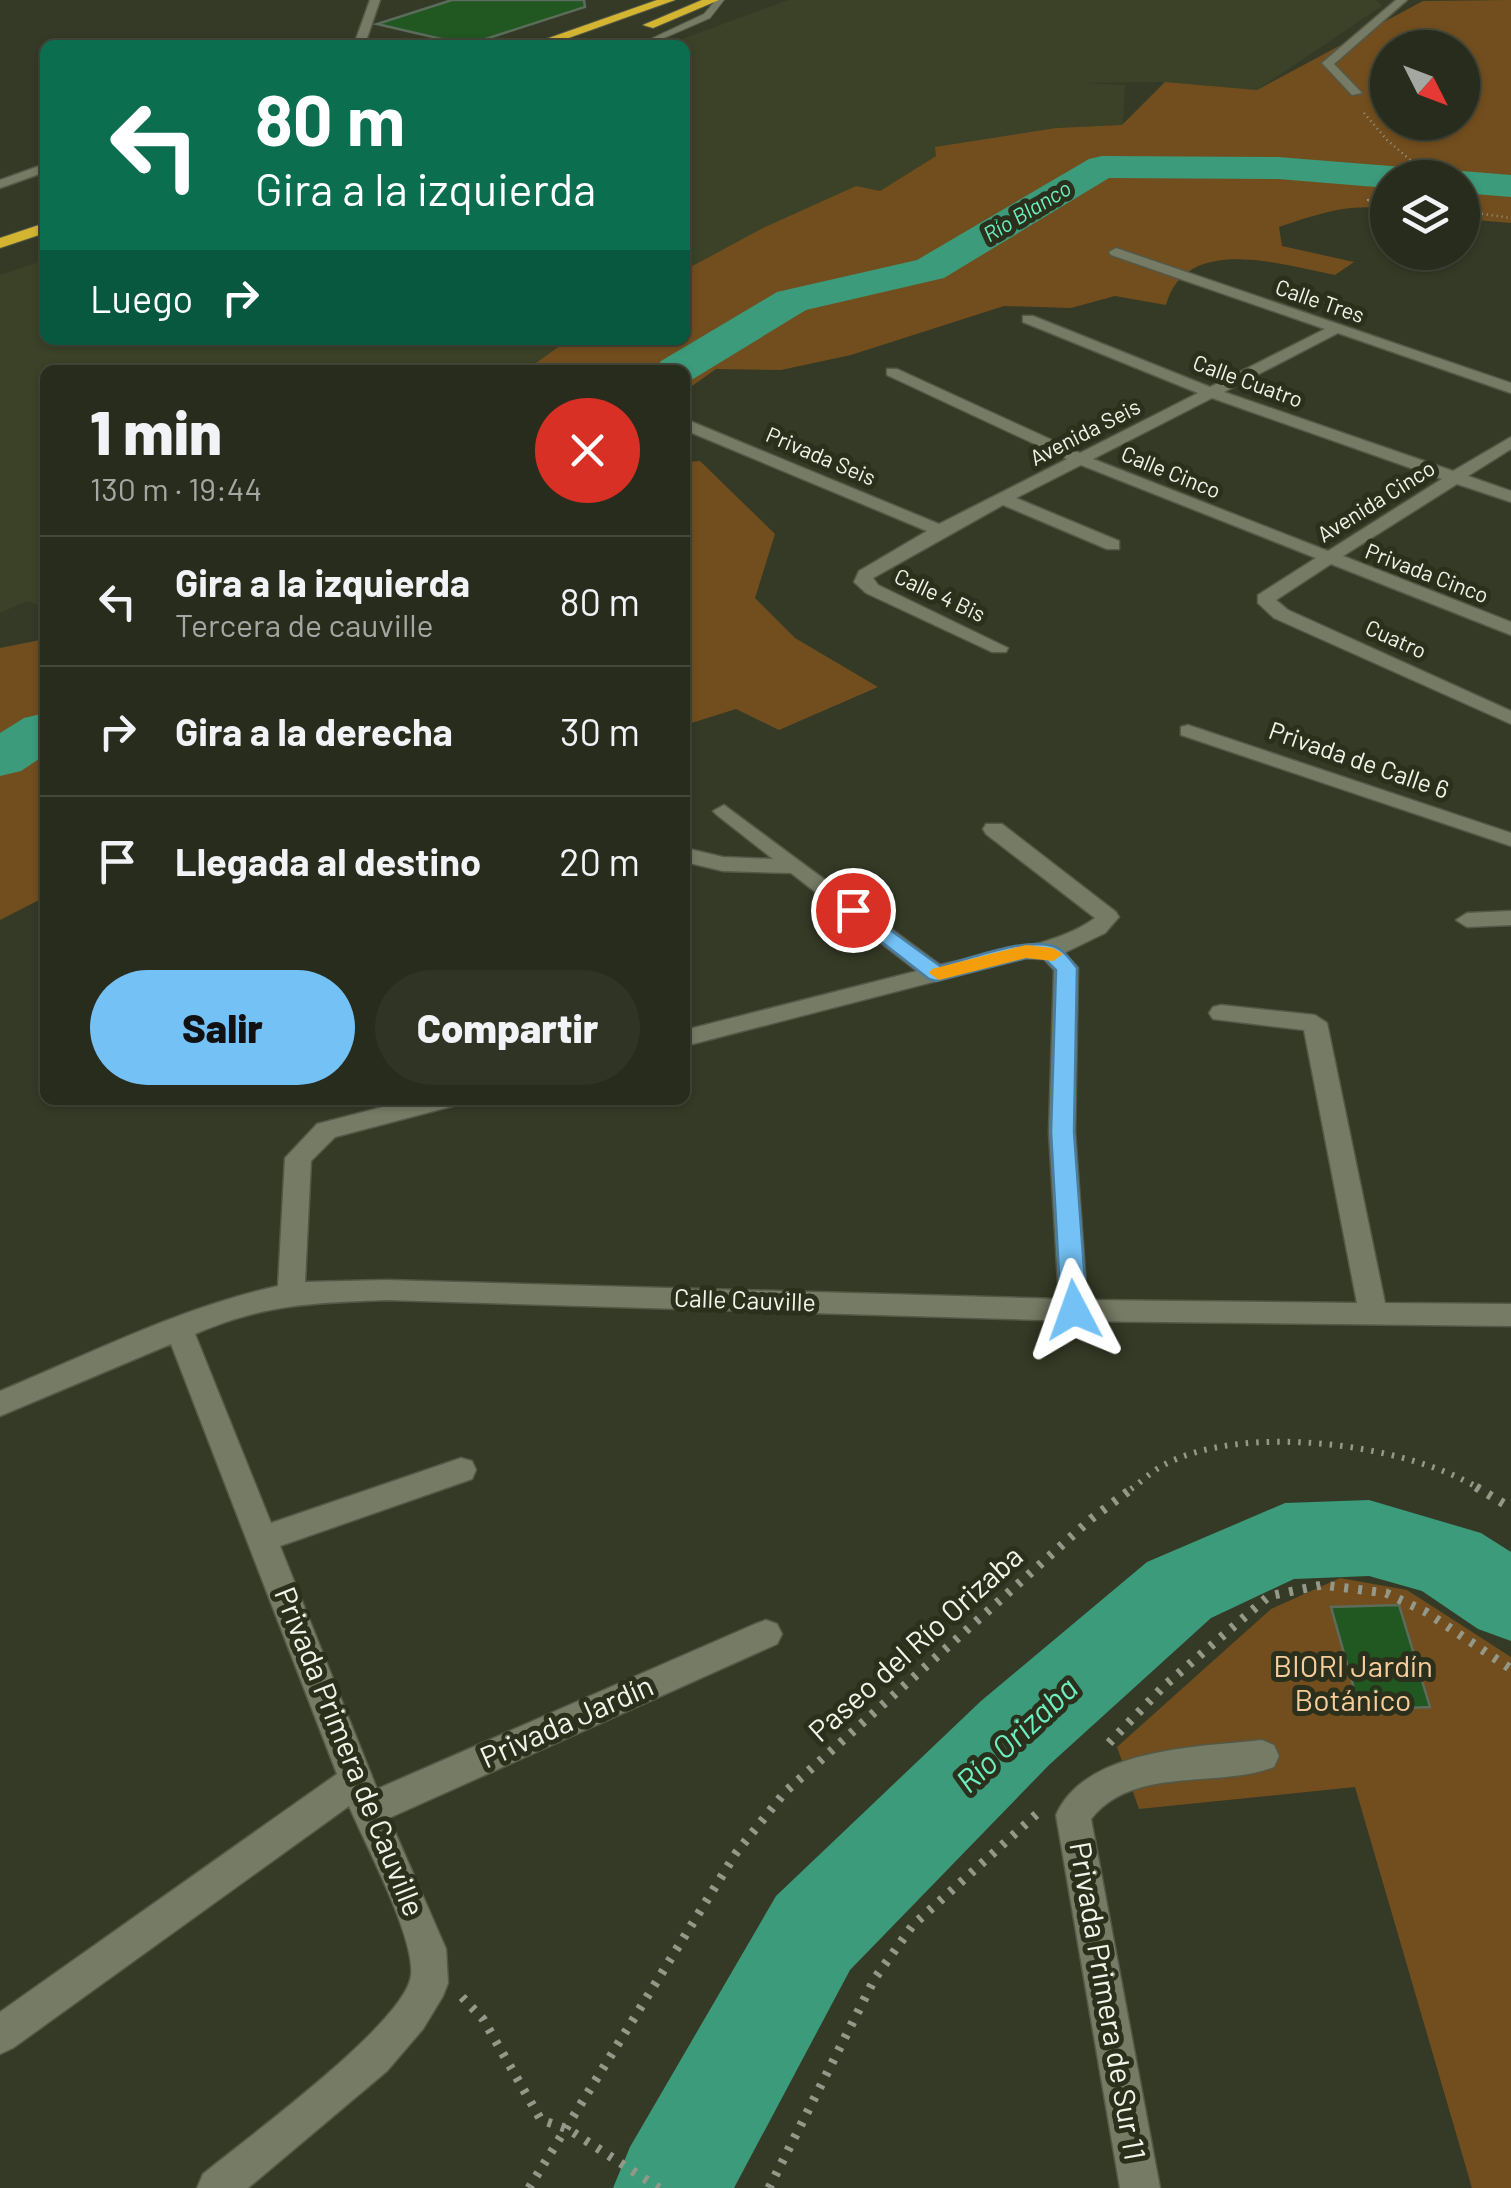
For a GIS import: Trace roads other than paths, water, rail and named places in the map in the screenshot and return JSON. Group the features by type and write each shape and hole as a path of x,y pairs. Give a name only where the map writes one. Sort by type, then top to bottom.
{"highway":[{"path":"551,40 669,0"},
{"path":"638,28 717,0"},
{"path":"0,244 40,230"}],"street":[{"path":"361,40 375,0"},
{"path":"1356,93 1328,63 1402,0"},
{"path":"0,184 40,170"},
{"name":"Calle Tres","path":"1116,252 1511,388"},
{"name":"Calle Cuatro","path":"1028,319 1212,393 1511,497"},
{"name":"Avenida Seis","path":"863,582 865,576 940,530 1334,330"},
{"name":"Calle Cinco","path":"892,372 1080,460 1326,558"},
{"name":"Privada Seis","path":"690,426 940,530"},
{"name":"Avenida Cinco","path":"1264,599 1511,442"},
{"path":"1004,499 1113,546"},
{"name":"Privada Cinco","path":"1326,558 1511,629"},
{"name":"Calle 4 Bis","path":"863,582 999,648"},
{"name":"Cuatro","path":"1264,599 1280,614 1511,718"},
{"name":"Privada de Calle 6","path":"1188,732 1511,840"},
{"path":"724,810 936,974"},
{"path":"690,1037 1026,952 1050,952 1066,940 1103,925 1108,917 994,829"},
{"path":"690,855 723,864 797,867"},
{"path":"1467,920 1511,918"},
{"path":"1050,952 1066,968 1062,1132 1074,1310"},
{"path":"1222,1013 1315,1023 1373,1313"},
{"path":"291,1293 298,1158 326,1130 424,1105"},
{"name":"Calle Cauville","path":"0,1404 232,1306 291,1293 386,1290 1074,1310 1511,1315"},
{"name":"Privada Primera de Cauville","path":"178,1327 362,1795 420,1922 428,1949 430,1982 410,2016 374,2058 218,2188"},
{"path":"263,1539 461,1470"},
{"name":"Privada Jardín","path":"0,2035 362,1795 766,1634"},
{"name":"Privada Primera de Sur 11","path":"1140,2188 1070,1800 1081,1800 1112,1781 1262,1756"}],"lane":[{"path":"653,40 707,16 717,0"}],"waterway":[{"name":"Río Blanco","path":"685,365 792,301 930,269 1102,167 1278,168 1370,175"},
{"name":"Río Blanco","path":"1480,183 1511,186"},
{"name":"Río Blanco","path":"0,758 40,733"},
{"name":"Río Orizaba","path":"671,2188 813,1933 1015,1733 1179,1590 1285,1541 1369,1538 1449,1560 1511,1601"}],"park label":[{"name":"BIORI Jardín Botánico","path":"1353,1684"}]}
